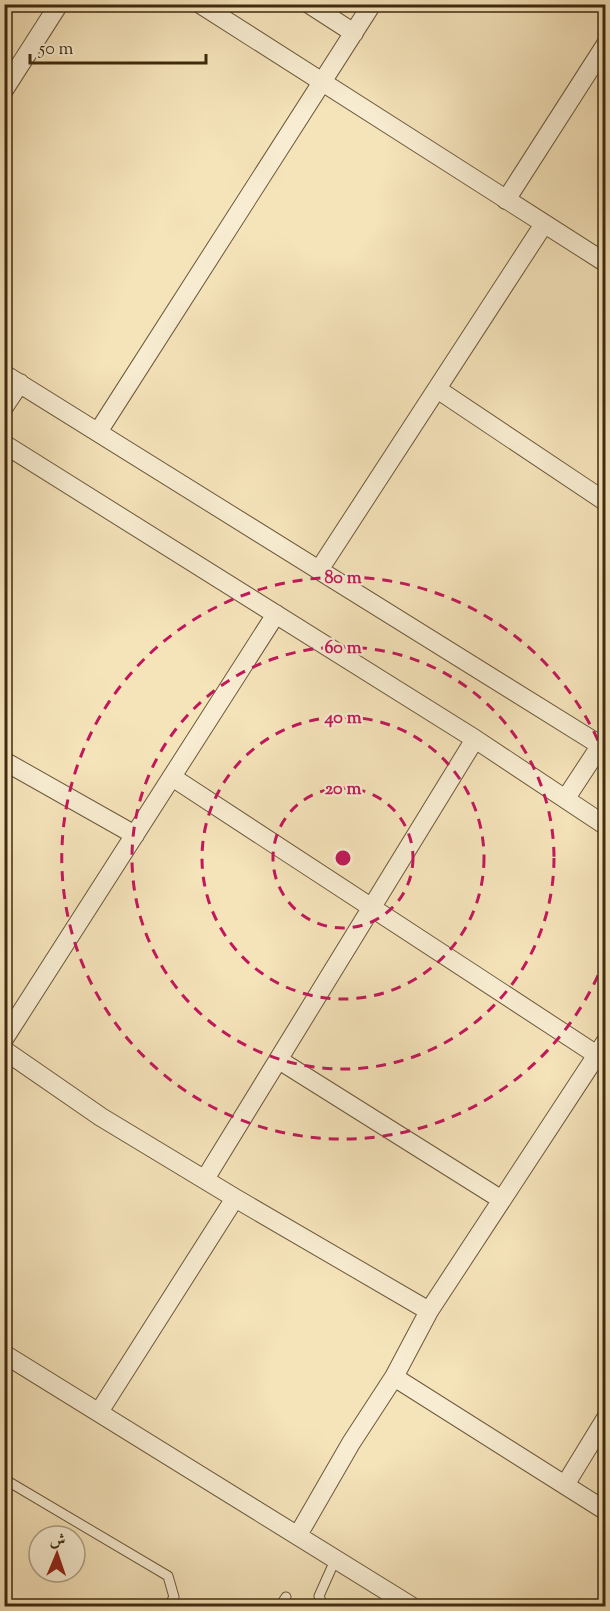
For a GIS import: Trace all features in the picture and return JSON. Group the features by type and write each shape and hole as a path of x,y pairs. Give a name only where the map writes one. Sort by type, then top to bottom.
{"street":[{"path":"4,90 59,4"},
{"path":"200,4 606,263"},
{"path":"309,4 354,33"},
{"path":"98,432 372,4"},
{"path":"506,200 606,44"},
{"path":"319,570 544,224"},
{"path":"4,407 12,378 319,570 603,741 566,798"},
{"path":"437,389 606,502"},
{"path":"4,444 475,739 606,826"},
{"path":"4,1039 276,614"},
{"path":"205,1179 475,739"},
{"path":"4,761 135,835"},
{"path":"172,777 372,907 601,1048 429,1311 394,1377 351,1443 298,1535"},
{"path":"4,1050 101,1116 235,1198 429,1311"},
{"path":"279,1060 502,1200"},
{"path":"99,1412 235,1198"},
{"path":"4,1354 411,1606"},
{"path":"394,1377 606,1511"},
{"path":"565,1485 606,1418"}],"lane":[{"path":"4,1479 168,1576 174,1597 169,1606"},
{"path":"323,1606 319,1596 336,1558"},
{"path":"280,1606 285,1597"}]}
